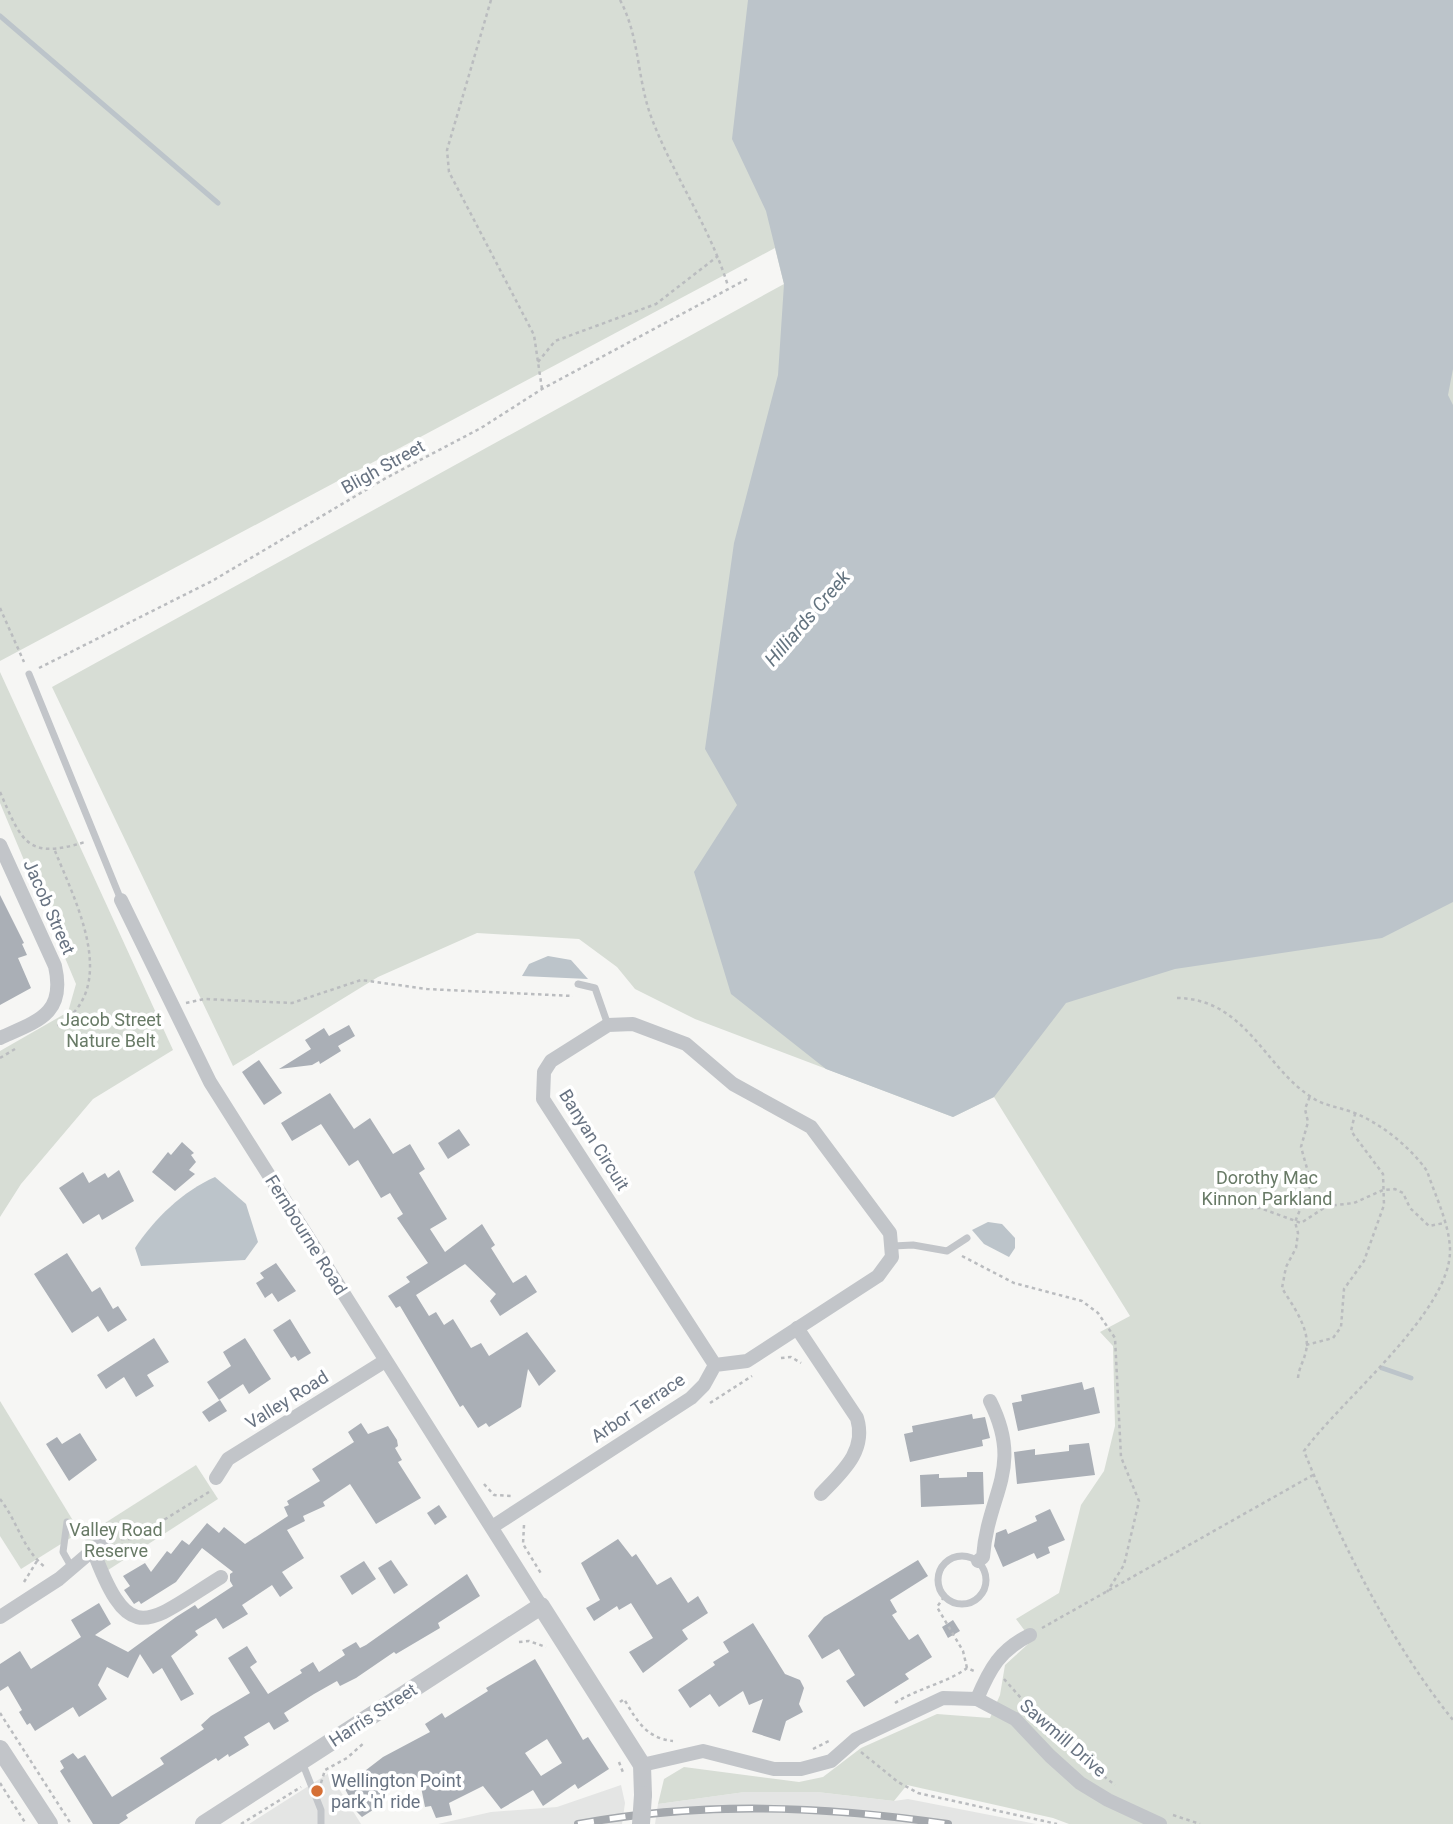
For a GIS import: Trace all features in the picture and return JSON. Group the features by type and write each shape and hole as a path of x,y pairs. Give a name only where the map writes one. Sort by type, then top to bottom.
{"street":[{"name":"Jacob Street","path":"0,845 55,965 60,987 55,1003 38,1021 0,1038"},
{"name":"Fernbourne Road","path":"121,900 210,1082 642,1765"},
{"path":"608,1025 633,1024 686,1044 733,1084 811,1127 890,1233 892,1257 883,1272 747,1361 715,1364"},
{"name":"Banyan Circuit","path":"608,1025 551,1061 544,1072 543,1099 715,1364"},
{"path":"797,1328 857,1418 861,1431 858,1447 849,1465 821,1494"},
{"name":"Valley Road","path":"216,1478 228,1459 385,1361"},
{"name":"Arbor Terrace","path":"492,1527 691,1398 704,1385 715,1364"},
{"path":"978,1561 983,1557 984,1536 1004,1471 1003,1427 990,1401"},
{"path":"0,1617 73,1569 107,1538"},
{"path":"93,1550 111,1597 125,1612 143,1620 157,1617 221,1577"},
{"name":"Harris Street","path":"204,1824 541,1606"},
{"path":"641,1824 642,1765 703,1751 774,1769 801,1769 831,1761 844,1740 898,1717 943,1698 977,1699 986,1676 1001,1653 1030,1635"},
{"name":"Sawmill Drive","path":"977,1699 1015,1718 1050,1756 1080,1783 1108,1800 1164,1819"},
{"path":"0,1749 49,1823"}],"lane":[{"name":"Fernbourne Road","path":"29,674 121,900"},
{"path":"578,984 595,988 608,1025"},
{"path":"893,1246 913,1245 947,1251 967,1238"},
{"path":"67,1522 63,1552 73,1569"},
{"path":"938,1557 943,1565 938,1583 944,1597 957,1604 979,1598 984,1592 986,1576 978,1561 962,1556 943,1565"},
{"path":"301,1761 321,1810 321,1824"}],"path":[{"path":"491,0 447,149 449,172 534,335 542,389"},
{"path":"620,0 629,16 651,118 719,256 728,286"},
{"path":"538,362 555,341 656,304 719,256"},
{"name":"Bligh Street","path":"29,674 212,581 386,478 481,428 542,389 728,286 747,279"},
{"path":"0,608 29,674"},
{"path":"0,792 16,828 28,843 55,851 94,838"},
{"path":"1177,998 1194,998 1218,1007 1245,1028 1310,1096 1333,1107 1355,1113 1382,1128 1420,1160 1427,1171 1450,1251 1444,1275 1428,1308 1304,1451 1349,1553 1427,1689 1453,1720"},
{"path":"1298,1378 1306,1345 1300,1316 1282,1288 1286,1267 1296,1248 1298,1233 1295,1222 1309,1188 1301,1147 1308,1122 1305,1109 1310,1096"},
{"path":"1306,1345 1334,1338 1341,1327 1344,1289 1364,1261 1384,1205 1383,1174 1350,1131 1355,1113"},
{"path":"1250,1208 1260,1208 1301,1223 1327,1206 1354,1203 1383,1190 1395,1189 1403,1193 1410,1208 1429,1226 1444,1223"},
{"path":"947,1251 979,1262 1014,1283 1082,1301 1098,1312 1115,1338 1121,1457 1139,1501 1124,1565 1107,1592"},
{"path":"778,1359 791,1357 802,1364 808,1359"},
{"path":"700,1409 759,1371"},
{"path":"1030,1635 1314,1475"},
{"path":"107,1538 133,1539 209,1491 216,1478"},
{"path":"482,1482 494,1494 514,1495"},
{"path":"0,1499 12,1516 28,1552 59,1579"},
{"path":"526,1521 522,1538 542,1575"},
{"path":"18,1588 30,1575 37,1561"},
{"path":"944,1597 937,1607 963,1651 967,1668"},
{"path":"511,1643 537,1643 552,1653"},
{"path":"967,1668 986,1676"},
{"path":"887,1708 922,1687 950,1678 967,1668"},
{"path":"1005,1679 1061,1743 1123,1792"},
{"path":"607,1710 624,1699 644,1730 660,1740 674,1741"},
{"path":"0,1713 71,1824"},
{"path":"241,1824 297,1788 322,1782 325,1770 347,1758 373,1734"},
{"path":"810,1750 844,1740 898,1782 918,1793 1057,1824"},
{"path":"615,1752 625,1778"},
{"path":"0,1783 26,1824"},
{"path":"1164,1819 1200,1824"}],"shaded area":[{"name":"Wellington Point park 'n' ride","path":"329,1773 361,1824 249,1824"},
{"path":"621,1785 625,1803 622,1824 438,1824 491,1812 557,1807"},
{"path":"745,1792 817,1792 894,1801 908,1799 1036,1824 655,1824 658,1804"}],"green space":[{"name":"Dorothy Mac Kinnon Parkland","path":"0,0 1399,0 1453,43 1453,1824 1069,1824 907,1785 894,1801 817,1792 745,1792 658,1804 664,1779 684,1767 799,1782 823,1777 861,1748 937,1714 990,1718 1000,1695 1005,1665 1028,1644 1025,1631 1016,1619 1059,1593 1081,1505 1104,1471 1115,1426 1113,1346 1100,1332 1130,1316 994,1097 953,1117 695,1019 635,989 617,967 579,939 477,933 378,977 233,1066 52,687 784,284 775,248 0,661"},
{"name":"Jacob Street Nature Belt","path":"0,672 173,1050 93,1099 21,1184 0,1217 0,1051 68,1012 76,984 0,803"},
{"path":"0,1401 80,1532 21,1569 0,1536"},
{"name":"Valley Road Reserve","path":"196,1465 218,1499 105,1572 83,1537"}],"water":[{"name":"Hilliards Creek","path":"748,0 1453,0 1453,369 1448,395 1453,405 1453,902 1382,938 1175,969 1066,1003 994,1097 953,1117 826,1069 731,994 694,872 737,805 705,749 734,543 778,375 784,284 766,211 732,139"},
{"path":"548,956 571,960 588,979 522,976 529,964"},
{"path":"215,1177 246,1204 258,1242 245,1260 141,1266 135,1248 151,1227 181,1198"},
{"path":"988,1222 1002,1224 1015,1238 1015,1248 1009,1257 984,1244 972,1230"}],"building":[{"path":"0,895 24,943 22,944 27,955 18,958 31,988 0,1005"},
{"path":"349,1025 355,1036 338,1046 341,1051 320,1064 319,1061 312,1065 279,1069 311,1049 305,1040 324,1028 329,1036"},
{"path":"259,1060 282,1093 264,1105 242,1072"},
{"path":"330,1093 354,1129 370,1118 393,1154 410,1144 425,1169 419,1173 447,1219 430,1229 445,1252 482,1224 495,1245 491,1248 513,1283 526,1275 537,1292 500,1316 490,1301 496,1294 465,1264 416,1295 429,1316 436,1312 444,1325 453,1319 471,1348 481,1343 489,1356 527,1332 556,1371 539,1386 528,1369 521,1407 489,1427 486,1423 478,1428 463,1405 460,1407 400,1306 396,1308 388,1296 410,1282 406,1277 428,1263 397,1218 403,1214 390,1193 381,1198 358,1160 349,1166 321,1124 292,1141 281,1123"},
{"path":"459,1129 470,1145 448,1159 438,1143"},
{"path":"182,1142 194,1153 191,1155 196,1162 189,1170 195,1174 175,1191 152,1172 168,1152 171,1155"},
{"path":"119,1170 134,1201 102,1220 99,1214 83,1224 59,1188 83,1172 89,1183 105,1173 108,1178"},
{"path":"67,1253 92,1292 100,1287 113,1309 118,1306 127,1320 108,1332 98,1316 72,1333 34,1274"},
{"path":"276,1263 296,1291 278,1302 272,1293 265,1298 256,1283 264,1278 260,1273"},
{"path":"290,1319 311,1353 298,1361 295,1356 291,1358 273,1330"},
{"path":"154,1338 169,1362 147,1375 154,1386 136,1397 124,1377 106,1389 97,1375"},
{"path":"245,1338 271,1379 249,1394 243,1384 219,1400 207,1382 231,1366 223,1352"},
{"path":"1082,1382 1084,1390 1094,1387 1100,1413 1018,1431 1012,1403 1022,1401 1021,1395"},
{"path":"220,1400 227,1411 209,1422 202,1412"},
{"path":"972,1414 973,1419 985,1417 990,1438 982,1440 983,1446 910,1462 904,1434 913,1432 912,1426"},
{"path":"361,1423 368,1434 388,1426 397,1440 398,1446 395,1448 402,1460 398,1462 421,1498 376,1524 350,1484 323,1502 325,1506 303,1516 305,1521 287,1530 304,1558 282,1572 293,1588 280,1597 272,1585 242,1605 248,1614 223,1629 216,1618 195,1631 198,1635 171,1656 194,1694 181,1701 162,1668 153,1674 140,1654 128,1678 107,1667 98,1685 107,1699 79,1717 73,1707 35,1731 30,1723 27,1725 8,1686 0,1691 0,1664 20,1651 31,1669 81,1637 71,1620 99,1603 111,1624 95,1635 128,1652 195,1605 198,1609 233,1586 230,1574 233,1572 202,1548 176,1582 141,1604 139,1601 134,1604 124,1590 130,1586 123,1576 145,1563 151,1572 167,1551 171,1554 182,1540 189,1545 207,1523 219,1533 224,1527 245,1544 288,1516 284,1507 289,1505 287,1501 320,1481 312,1469 354,1442 348,1432"},
{"path":"80,1433 97,1460 69,1481 46,1444 57,1437 62,1444"},
{"path":"1089,1443 1095,1475 1017,1484 1014,1452 1035,1449 1035,1455 1069,1451 1069,1445"},
{"path":"967,1472 983,1472 984,1504 921,1507 920,1475 939,1474 939,1478 967,1477"},
{"path":"439,1505 447,1517 435,1525 427,1513"},
{"path":"1050,1509 1065,1540 1048,1547 1050,1553 1037,1559 1034,1553 1003,1567 994,1546 996,1533 1006,1529 1008,1534 1037,1521 1035,1516"},
{"path":"618,1539 632,1557 636,1554 657,1585 671,1577 688,1603 698,1596 708,1613 682,1630 688,1639 643,1673 629,1652 653,1638 631,1603 619,1610 617,1606 594,1621 586,1608 600,1600 581,1563"},
{"path":"391,1560 408,1585 394,1594 378,1568"},
{"path":"918,1560 928,1576 890,1600 897,1612 892,1615 909,1640 918,1634 932,1657 905,1674 909,1679 864,1707 846,1681 855,1675 839,1649 822,1659 808,1636 824,1617"},
{"path":"364,1561 376,1579 352,1595 340,1576"},
{"path":"467,1574 480,1596 438,1623 440,1628 396,1654 394,1652 356,1678 340,1686 337,1681 314,1694 284,1713 289,1721 274,1730 269,1722 244,1737 249,1745 229,1757 228,1754 218,1761 216,1758 126,1815 128,1818 119,1824 93,1824 60,1771 64,1768 60,1761 73,1753 78,1759 85,1755 112,1797 164,1764 160,1758 204,1729 201,1725 211,1716 250,1693 228,1658 247,1646 257,1662 250,1667 268,1694 302,1673 300,1670 313,1662 319,1672 345,1655 342,1650 356,1642 360,1648 366,1645"},
{"path":"953,1620 960,1631 948,1638 942,1627"},
{"path":"753,1623 785,1674 800,1680 804,1688 799,1704 803,1712 786,1721 780,1741 752,1732 763,1699 749,1705 743,1691 719,1707 710,1694 690,1708 678,1690 715,1665 713,1662 729,1652 723,1642"},
{"path":"535,1659 583,1740 588,1737 609,1769 578,1789 575,1784 543,1806 533,1790 501,1809 483,1786 449,1803 452,1815 436,1818 431,1806 425,1807 419,1777 412,1781 408,1774 383,1790 382,1797 372,1803 376,1808 362,1817 357,1812 344,1787 383,1757 430,1732 425,1724 442,1713 445,1718 488,1691 486,1688","holes":["547,1739 562,1763 541,1776 525,1753"]}],"waterway":[{"path":"0,16 218,203"},
{"path":"1382,1368 1411,1378"}],"railway":[{"path":"578,1824 717,1809 809,1810 948,1824"}],"place":[{"name":"Wellington Point park 'n' ride","path":"317,1791"}]}
